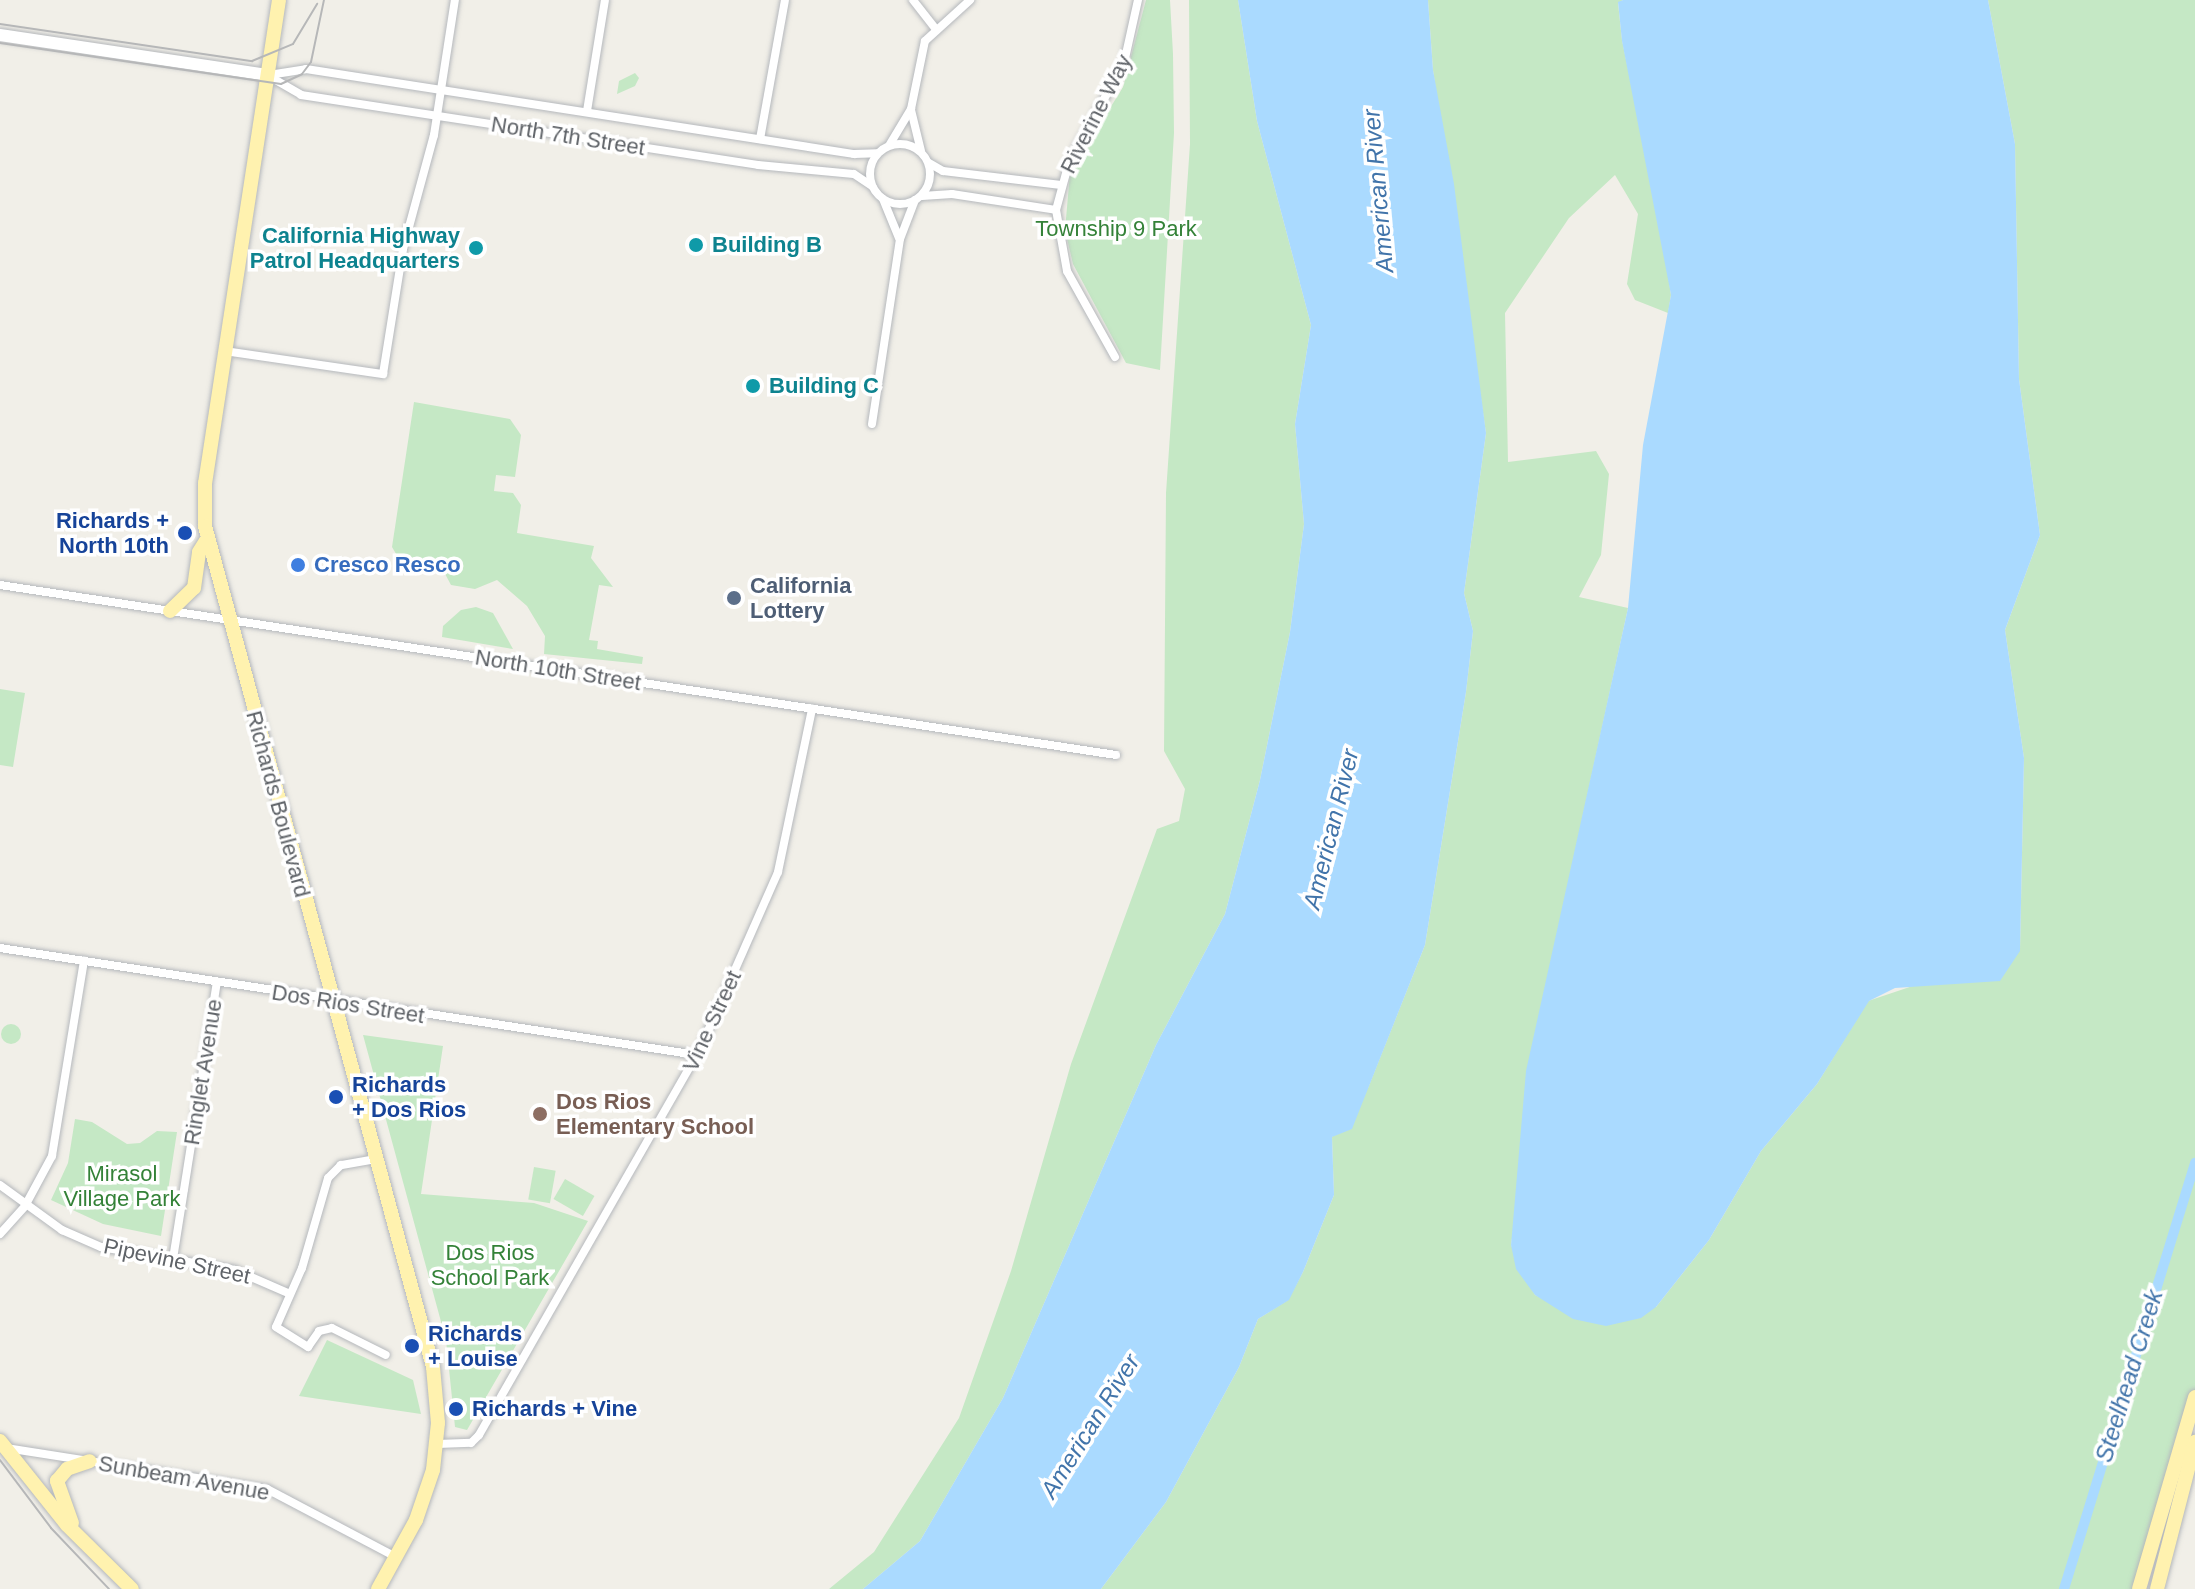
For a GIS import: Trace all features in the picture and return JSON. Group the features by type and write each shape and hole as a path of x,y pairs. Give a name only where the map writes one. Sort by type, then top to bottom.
{"main road":[{"name":"Richards Boulevard","path":"279,0 205,483 206,541 433,1367 437,1444 422,1506 378,1589"},
{"name":"North 7th Street","path":"0,35 267,75"},
{"path":"170,611 194,588 199,552 206,541"},
{"path":"2139,1589 2195,1397"},
{"path":"2157,1589 2195,1442"},
{"path":"3,1444 79,1537 132,1589"},
{"path":"79,1537 57,1485 67,1469 90,1461"}],"street":[{"path":"225,351 383,374 403,249 438,115 455,0"},
{"path":"587,111 605,0"},
{"path":"760,139 785,0"},
{"path":"913,0 936,29"},
{"path":"954,0 967,2"},
{"name":"Riverine Way","path":"1115,357 1067,271 1056,210 1061,185 1074,152 1118,78 1138,0"},
{"path":"967,2 936,29 918,61 911,109 921,151 929,163 943,171 1061,185"},
{"name":"North 7th Street","path":"267,75 306,69 760,139 877,153"},
{"name":"North 7th Street","path":"267,75 301,95 758,165 854,174 872,186"},
{"path":"890,145 911,109"},
{"path":"900,239 883,199 872,186 871,163 877,153 890,145 906,143 921,151"},
{"path":"872,424 900,239 918,198 930,181 929,163"},
{"path":"883,199 899,204 952,194 1056,210"},
{"name":"North 10th Street","path":"0,585 1116,755"},
{"name":"Vine Street","path":"437,1444 471,1443 479,1435 697,1055 778,872 812,709"},
{"name":"Dos Rios Street","path":"0,948 217,981 333,1003 697,1055"},
{"path":"0,1234 25,1206 52,1156 84,961"},
{"name":"Ringlet Avenue","path":"173,1259 217,981"},
{"path":"376,1159 341,1165 328,1178 302,1268 288,1293 276,1327 282,1335 308,1347 319,1331 332,1328 386,1355"},
{"name":"Pipevine Street","path":"0,1185 25,1206 101,1247 235,1270 288,1293"},
{"name":"Sunbeam Avenue","path":"3,1444 267,1489 396,1557"}],"green space":[{"name":"Township 9 Park","path":"1146,0 1170,0 1173,54 1174,133 1160,370 1126,363 1073,264 1065,230 1070,173 1123,87"},
{"path":"1189,0 1238,0 1257,121 1311,325 1295,424 1304,524 1290,632 1260,780 1225,914 1156,1045 1003,1398 920,1541 863,1589 829,1589 874,1552 959,1418 1011,1271 1071,1064 1157,829 1179,821 1185,789 1164,751 1166,493 1190,144"},
{"path":"1428,0 1623,0 1618,3 1622,40 1662,234 1671,295 1668,313 1635,300 1627,284 1638,214 1615,175 1569,218 1505,313 1508,462 1596,451 1609,474 1601,555 1579,597 1628,608 1553,953 1511,1245 1535,1295 1548,1301 1656,1307 1709,1240 1761,1151 1817,1084 1868,1001 2020,950 2024,758 2005,630 2040,535 2019,379 2015,144 1988,0 2195,0 2195,1402 2134,1589 1101,1589 1166,1502 1239,1367 1258,1319 1288,1300 1303,1272 1334,1195 1332,1137 1368,1088 1425,945 1466,692 1473,631 1464,593 1486,433 1433,70"},
{"path":"635,73 639,78 635,86 617,94 619,81"},
{"path":"414,402 510,419 521,435 515,477 496,475 494,491 513,493 521,505 517,533 594,546 591,558 613,587 599,585 589,640 598,641 597,649 643,657 642,664 544,654 545,636 527,606 497,580 475,589 451,585 444,572 402,564 392,547"},
{"path":"476,607 493,613 513,649 442,637 443,626 461,610"},
{"path":"0,689 25,693 13,767 0,765"},
{"path":"7,1024 15,1024 21,1034 15,1044 7,1044 1,1038 1,1030"},
{"name":"Dos Rios School Park","path":"363,1035 443,1046 421,1194 534,1203 588,1221 467,1430 455,1427 446,1340"},
{"name":"Mirasol Village Park","path":"75,1119 92,1122 127,1144 140,1143 157,1131 177,1132 161,1236 103,1224 51,1200 68,1163"},
{"path":"534,1167 556,1171 550,1203 528,1199"},
{"path":"565,1179 594,1196 583,1216 554,1199"},
{"path":"327,1340 413,1380 421,1414 299,1396"}],"water":[{"name":"American River","path":"1238,0 1428,0 1433,70 1454,184 1486,433 1464,593 1473,631 1466,692 1425,945 1352,1129 1332,1137 1334,1195 1289,1300 1258,1319 1239,1367 1166,1502 1101,1589 863,1589 920,1541 1003,1398 1156,1045 1225,914 1260,780 1290,632 1304,524 1295,424 1311,325 1257,121"},
{"path":"1988,0 2015,144 2019,379 2040,535 2005,630 2024,758 2020,951 2000,981 1895,988 1869,1001 1817,1084 1761,1151 1709,1240 1656,1307 1641,1318 1606,1326 1573,1319 1535,1295 1516,1269 1511,1245 1526,1071 1628,608 1643,445 1671,295 1622,41 1618,2"}],"waterway":[{"name":"Steelhead Creek","path":"2064,1589 2195,1163"}],"tram line":[{"path":"0,43 281,84 302,74 311,62 324,0"},
{"path":"0,24 252,61 293,44 317,4"},
{"path":"0,1460 51,1528 109,1589"}],"place":[{"name":"Building B","path":"696,245"},
{"name":"California Highway Patrol Headquarters","path":"476,248"},
{"name":"Building C","path":"753,386"},
{"name":"Richards + North 10th","path":"185,533"},
{"name":"Cresco Resco","path":"298,565"},
{"name":"California Lottery","path":"734,598"},
{"name":"Richards + Dos Rios","path":"336,1097"},
{"name":"Dos Rios Elementary School","path":"540,1114"},
{"name":"Richards + Louise","path":"412,1346"},
{"name":"Richards + Vine","path":"456,1409"}]}
